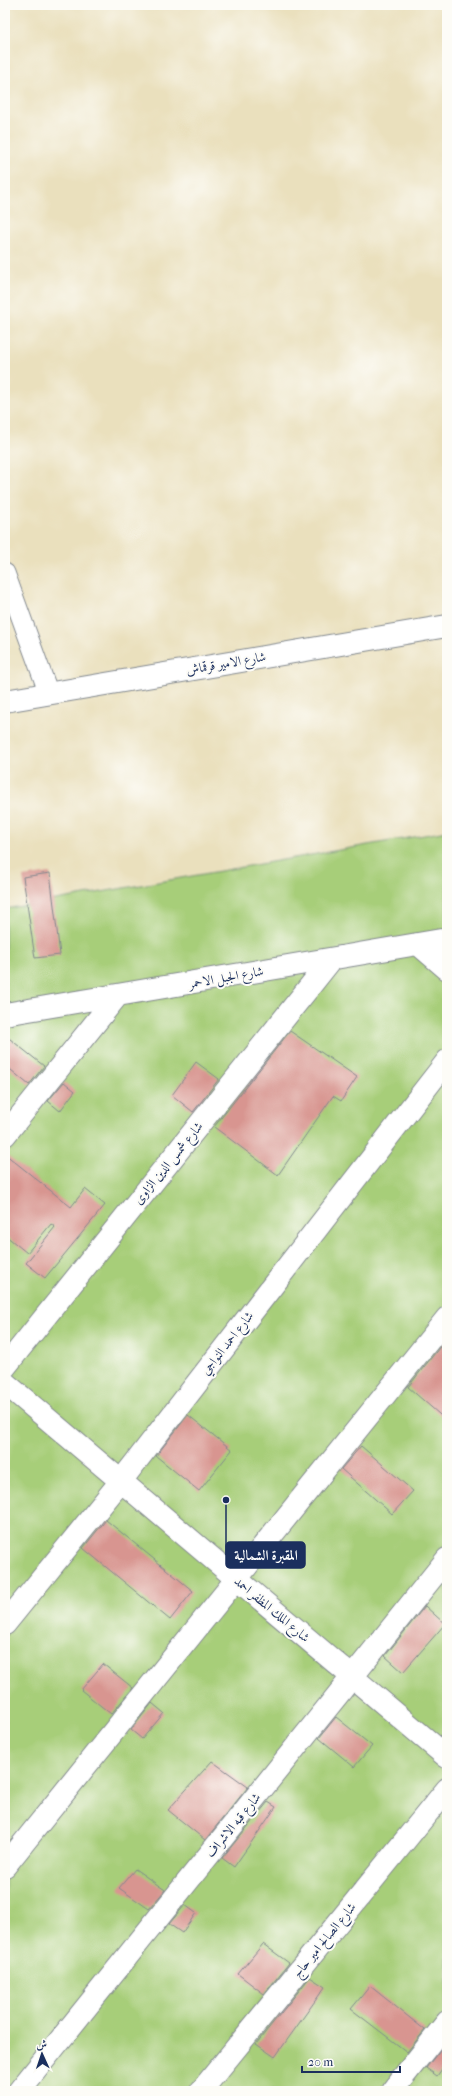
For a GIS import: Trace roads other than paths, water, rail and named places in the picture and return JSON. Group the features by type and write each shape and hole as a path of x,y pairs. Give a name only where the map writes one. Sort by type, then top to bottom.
{"street":[{"name":"شارع الامير قرقماش","path":"5,701 447,626"},
{"name":"شارع الجبل الاحمر","path":"5,1014 332,960 447,939"},
{"path":"418,944 447,969"},
{"name":"شارع شمس الدين الزاوى","path":"5,1367 332,960"},
{"path":"5,1135 116,996"},
{"name":"شارع احمد النواجي","path":"5,1624 121,1481 447,1061"},
{"path":"5,1866 447,1318"},
{"name":"شارع الملك المظفر احمد","path":"5,1383 447,1757"},
{"name":"شارع قبه الاشراف","path":"19,2091 447,1559"},
{"name":"شارع الصالح امير حاج","path":"201,2091 447,1789"},
{"path":"392,2091 447,2022"}],"lane":[{"path":"5,573 49,694"}],"place":[{"name":"المقبرة الشمالية","path":"226,1500"}]}
